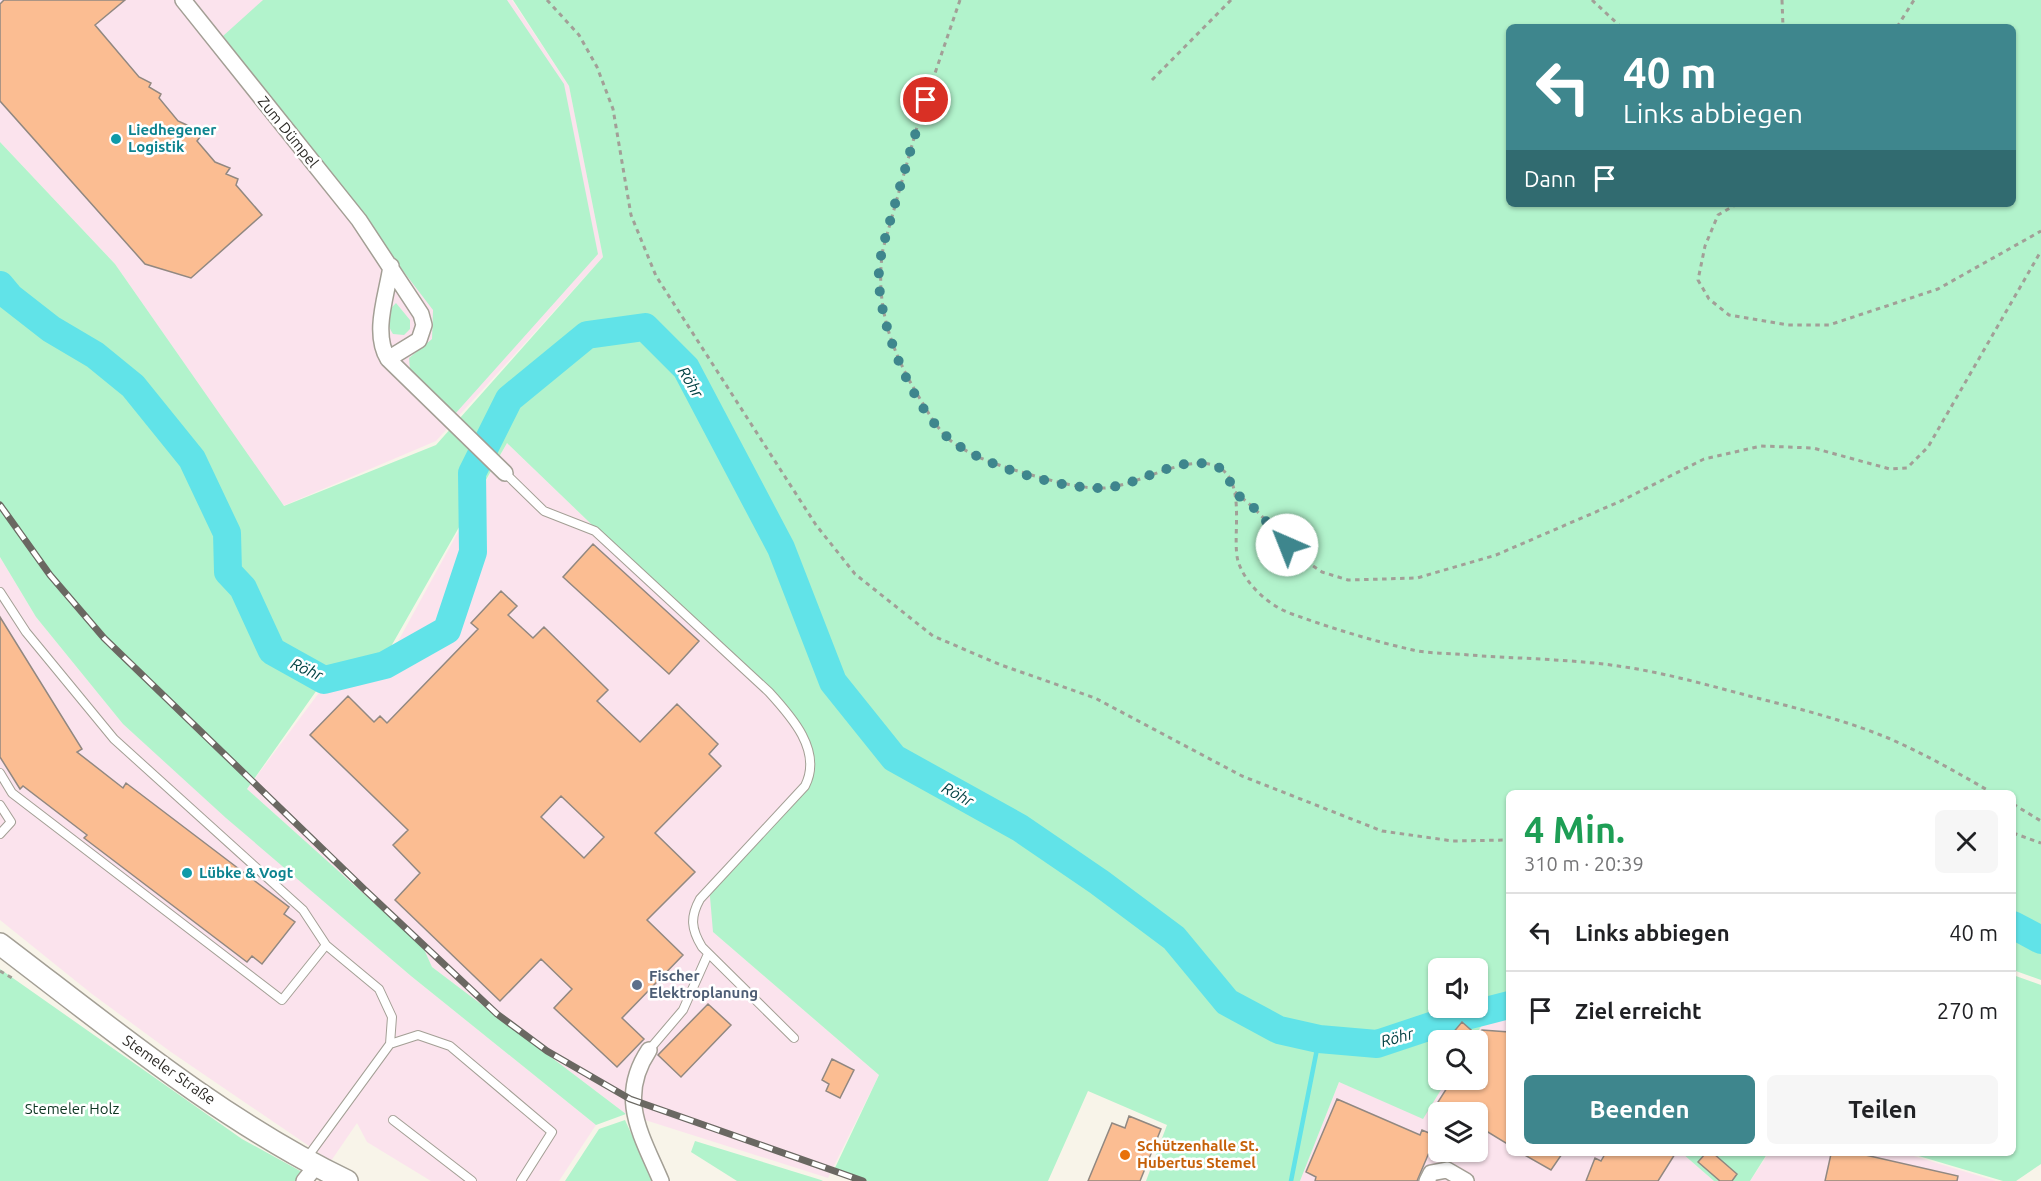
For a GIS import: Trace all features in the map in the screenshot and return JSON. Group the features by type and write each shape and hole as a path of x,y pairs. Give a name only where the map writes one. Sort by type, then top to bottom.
{"main road":[{"name":"Stemeler Straße","path":"0,944 164,1067 309,1169 347,1181"}],"street":[{"name":"Zum Dümpel","path":"183,0 359,220 421,314 424,325 419,340 388,359"},
{"path":"391,266 380,331 383,351 388,359 505,473"},
{"path":"649,1050 636,1076 632,1108 661,1181"},
{"path":"1427,1181 1431,1173 1448,1170 1466,1181"}],"lane":[{"path":"505,473 544,511 595,531 769,692 789,714 804,740 811,765 811,774 805,786 700,898 692,913 693,932 708,954 794,1038"},
{"path":"0,592 26,632 114,739 303,910 326,945 379,989 392,1017 390,1044 309,1169"},
{"path":"0,773 12,793 282,1000 326,945"},
{"path":"0,805 11,822 0,834"},
{"path":"649,1050 683,1010 708,954"},
{"path":"390,1044 418,1035 450,1046 552,1132 521,1181"},
{"path":"393,1120 472,1181"}],"path":[{"path":"547,0 579,35 597,67 613,108 631,215 656,276 816,525 855,574 933,636 1001,665 1095,698 1242,776 1382,831 1452,841 1506,840"},
{"path":"960,0 919,120 879,271 884,322 903,372 941,430 952,441 968,451 1008,468 1046,479 1102,488 1122,485 1178,466 1201,463 1218,466 1228,476 1235,492 1238,561 1254,589 1287,613 1415,651 1629,667 1695,682 1843,721 1930,757 1987,790"},
{"path":"1152,80 1231,0"},
{"path":"1592,0 1618,24"},
{"path":"1782,0 1783,24"},
{"path":"1899,24 1914,0"},
{"path":"1732,207 1718,215 1705,246 1698,280 1709,299 1730,315 1788,325 1829,325 1938,289 2041,231"},
{"path":"1235,492 1301,558 1322,572 1348,580 1405,579 1417,578 1496,555 1620,501 1704,459 1761,446 1813,448 1890,469 1907,468 1928,447 1979,364 2041,251"},
{"path":"2016,806 2041,821"},
{"path":"2016,834 2041,843"}],"shaded area":[{"path":"0,0 512,0 569,86 603,257 436,441 283,506 115,264 0,142"},
{"path":"507,443 802,727 808,786 713,932 879,1075 828,1178 626,1114 432,967 423,947 247,789 321,690 385,665"},
{"path":"0,557 36,617 123,724 227,818 411,976 596,1125 559,1181 431,1181 367,1142 357,1123 331,1161 171,1052 92,994 0,920"},
{"path":"1506,1019 1506,1156 1685,1156 1714,1181 1300,1181 1339,1082 1423,1118 1428,1110 1428,1162 1488,1162 1488,1102 1433,1102 1441,1090 1488,1090 1488,1030 1479,1030 1482,1025"},
{"path":"1767,1156 1914,1156 1996,1181 1750,1181"}],"green space":[{"path":"263,0 507,0 564,84 598,254 455,414 410,370 409,358 432,339 433,310 223,36"},
{"path":"513,0 2041,0 2041,980 2016,971 2016,790 1506,790 1506,1019 1482,1025 1479,1030 1428,1030 1428,1090 1441,1090 1433,1102 1428,1102 1428,1111 1423,1119 1339,1082 1300,1181 1146,1181 1167,1125 1088,1091 1048,1181 867,1181 834,1170 879,1075 713,932 709,885 808,786 802,727 507,443 381,664 319,687 247,789 423,947 432,967 626,1114 596,1125 411,976 226,818 123,724 36,617 0,557 0,142 115,264 284,506 436,445 603,257 569,86"},
{"path":"396,303 410,320 410,329 404,335 393,334 389,326 389,314"},
{"name":"Stemeler Holz","path":"0,969 242,1139 302,1172 296,1181 0,1181"},
{"path":"2016,976 2041,985 2041,1164 2016,1181 2003,1181 1919,1156 2016,1156"},
{"path":"625,1120 653,1181 565,1181 599,1129"},
{"path":"695,1141 823,1181 737,1181 691,1152"},
{"path":"1685,1156 1766,1156 1750,1181 1714,1181"}],"building":[{"name":"Liedhegener Logistik","path":"4,0 125,0 95,25 139,77 151,83 149,87 161,94 159,98 178,121 189,126 188,130 200,137 197,141 215,162 230,168 226,174 238,179 236,185 262,215 191,278 145,264 0,101 0,4"},
{"path":"593,544 699,641 669,674 563,577"},
{"path":"501,591 517,606 508,615 533,638 544,627 608,690 597,701 640,742 677,704 718,744 709,754 721,766 655,833 695,872 647,920 683,955 622,1018 644,1039 617,1067 554,1008 572,989 541,959 500,1001 395,900 420,873 393,845 408,830 310,735 348,696 374,722 380,716 387,723 478,629 471,623","holes":["561,796 604,837 584,858 541,817"]},
{"path":"0,617 82,749 77,752 123,788 126,783 289,907 284,914 295,922 262,964 252,956 247,962 84,838 87,835 23,786 20,789 0,757"},
{"path":"708,1004 731,1025 681,1077 658,1055"},
{"path":"1462,1022 1471,1030 1455,1030"},
{"path":"1488,1030 1506,1032 1506,1143 1488,1132 1488,1102 1438,1102 1446,1090 1488,1090"},
{"path":"832,1059 854,1070 840,1098 826,1091 829,1084 822,1080"},
{"path":"1337,1099 1420,1135 1422,1130 1428,1133 1428,1155 1417,1181 1315,1181 1316,1177 1306,1172"},
{"name":"Schützenhalle St. Hubertus Stemel","path":"1129,1116 1161,1129 1140,1181 1088,1181 1112,1123 1125,1128"},
{"path":"1526,1156 1561,1156 1551,1170"},
{"path":"1604,1156 1674,1156 1658,1181 1586,1181 1595,1158 1601,1161"},
{"path":"1703,1156 1716,1156 1737,1174 1732,1181 1720,1181 1698,1162"},
{"path":"1831,1156 1870,1156 1958,1176 1957,1181 1825,1181"}],"waterway":[{"name":"Röhr","path":"0,285 10,297 51,329 95,355 133,386 192,459 227,533 228,572 243,588 272,651 324,680 385,665 447,630 473,552 472,473 509,399 587,335 645,327 686,368 781,548 833,682 894,758 1020,828 1099,882 1174,938 1227,1002 1279,1030 1319,1039 1377,1044 1443,1022 1506,1006"},
{"name":"Röhr","path":"2016,927 2041,940"},
{"path":"1291,1181 1319,1039"}],"railway":[{"path":"0,505 50,575 104,638 497,1014 547,1051 630,1099 863,1181"}],"place":[{"name":"Liedhegener Logistik","path":"116,139"},
{"name":"Lübke & Vogt","path":"187,873"},
{"name":"Fischer Elektroplanung","path":"637,985"},
{"name":"Schützenhalle St. Hubertus Stemel","path":"1125,1155"}],"route":[{"path":"926,100 883,249 879,271 880,296 884,322 903,372 941,430 952,441 968,451 1008,468 1082,486 1102,488 1122,485 1178,466 1201,463 1218,466 1228,476 1235,492 1254,508 1287,545"}]}
